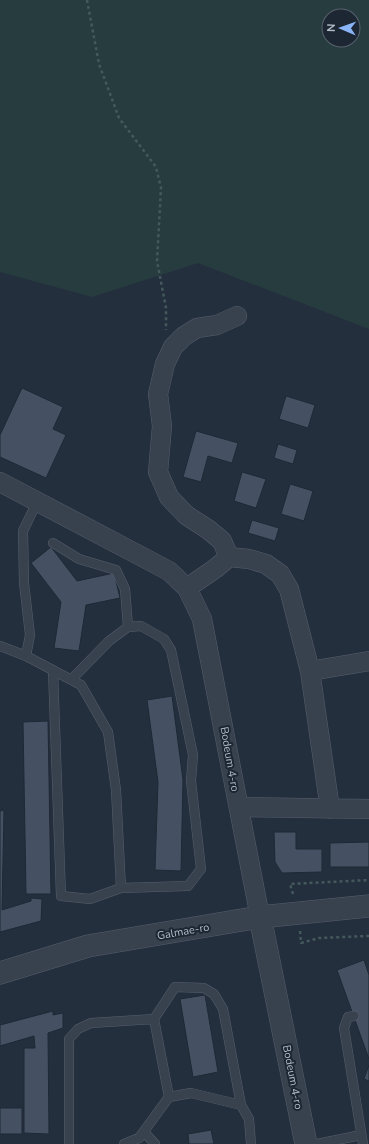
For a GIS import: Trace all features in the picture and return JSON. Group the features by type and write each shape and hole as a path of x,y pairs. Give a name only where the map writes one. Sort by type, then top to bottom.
{"street":[{"path":"229,556 222,541 186,514 169,498 158,472 162,426 158,394 165,364 173,347 184,336 198,328 217,325 237,316"},
{"name":"Bodeum 4-ro","path":"0,482 169,571 187,588 202,619 306,1144"},
{"path":"187,588 216,568 229,556"},
{"path":"229,556 249,559 266,564 280,574 289,589 310,671 330,808"},
{"path":"310,671 369,661"},
{"path":"239,807 369,809"},
{"name":"Galmae-ro","path":"0,972 88,946 260,917 369,906"}],"lane":[{"path":"26,656 30,635 24,583 23,531 37,502"},
{"path":"53,543 79,559 116,570 125,589 128,627"},
{"path":"53,670 61,896 90,899 120,888 188,886 201,869 191,781 193,755 172,650 164,639 140,626 128,627 109,641 71,680"},
{"path":"0,646 26,656 81,685 108,732 116,790 120,888"},
{"path":"169,1097 154,1019 175,987 204,988 214,994 223,1009 241,1104 249,1120 251,1144"},
{"path":"317,1144 362,1140 344,1028 348,1017 354,1016"},
{"path":"69,1144 69,1039 78,1029 91,1023 154,1019"},
{"path":"124,1144 139,1138 169,1097 191,1093 241,1104"},
{"path":"144,1132 156,1144"}],"path":[{"path":"87,0 98,64 119,118 156,167 161,188 157,261 166,308 166,332"}],"green space":[{"path":"0,0 369,0 369,329 198,263 92,297 0,272"}],"building":[{"path":"22,388 63,407 53,429 66,435 46,478 0,457 0,435"},
{"path":"286,396 315,405 308,428 279,419"},
{"path":"196,431 238,443 232,463 208,456 201,482 183,477"},
{"path":"278,444 297,450 293,464 274,458"},
{"path":"242,472 266,479 256,508 234,501"},
{"path":"290,484 313,491 304,521 281,514"},
{"path":"252,520 279,528 275,541 248,533"},
{"path":"51,547 77,581 114,573 120,598 86,605 79,651 54,648 61,602 31,563"},
{"path":"172,696 183,780 181,871 155,870 158,782 147,700"},
{"path":"48,721 51,894 26,894 23,722"},
{"path":"4,810 2,910 31,901 31,898 42,899 41,921 0,932 0,811"},
{"path":"274,832 296,832 296,849 322,849 322,872 282,873 275,862"},
{"path":"369,842 369,867 330,867 330,843"},
{"path":"364,960 369,975 369,1059 337,970"},
{"path":"205,995 218,1072 193,1077 180,999"},
{"path":"53,1011 53,1015 63,1013 63,1028 48,1033 49,1134 24,1133 24,1048 35,1048 34,1036 0,1046 0,1025"},
{"path":"369,1065 369,1081 364,1079"},
{"path":"0,1108 22,1108 22,1134 0,1134"},
{"path":"211,1130 214,1144 189,1144 188,1134"}]}
